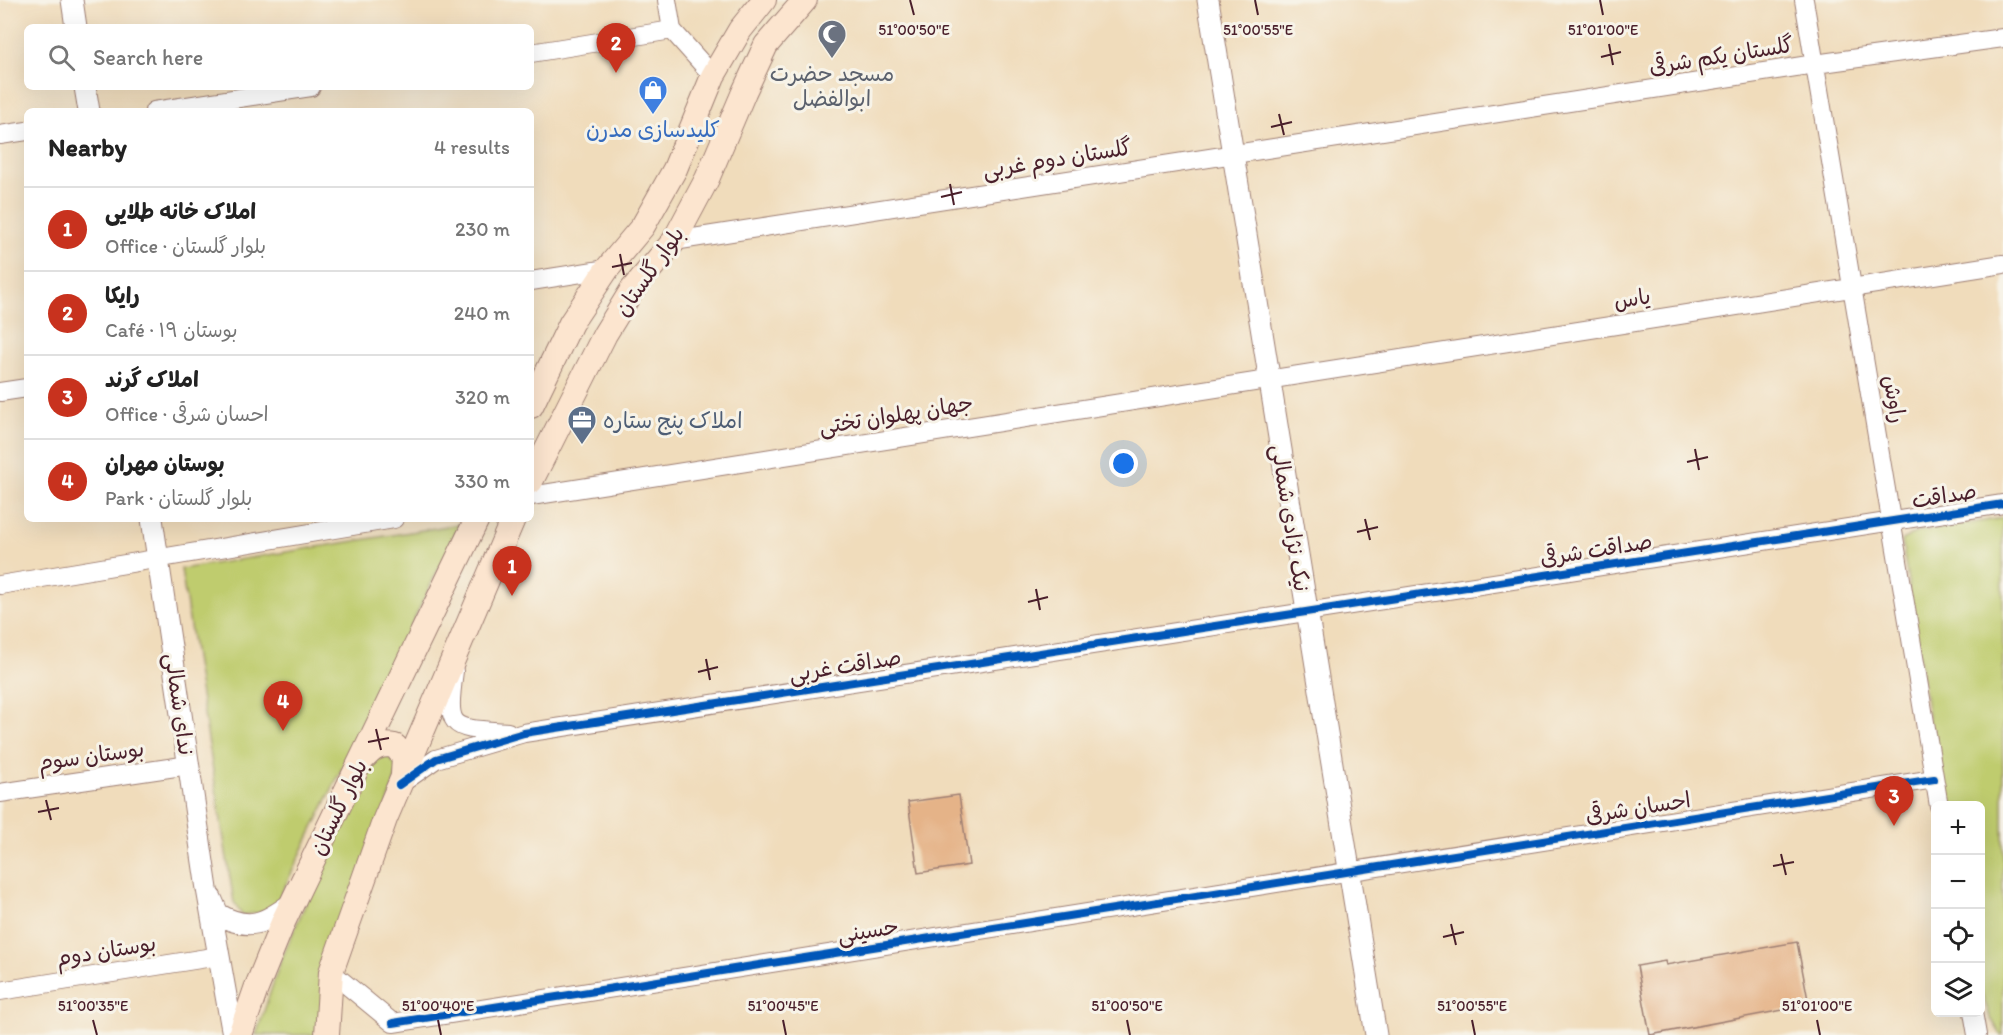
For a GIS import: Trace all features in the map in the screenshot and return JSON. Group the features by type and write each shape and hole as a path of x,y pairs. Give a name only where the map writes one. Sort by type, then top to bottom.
{"main road":[{"name":"بلوار گلستان","path":"534,400 571,323 607,269 643,226 675,169 713,76 740,30 764,0"},
{"name":"بلوار گلستان","path":"534,475 610,327 632,290 674,241 708,179 766,45 805,0"},
{"name":"بلوار گلستان","path":"240,1035 291,904 476,522"},
{"name":"بلوار گلستان","path":"327,1035 331,972 385,819 512,522"},
{"path":"361,760 380,745 394,746 404,758 401,780"}],"street":[{"path":"72,0 76,24"},
{"path":"667,0 672,30 713,76"},
{"name":"نیک نژادی شمالی","path":"1208,0 1376,1035"},
{"name":"راوش","path":"1804,0 1938,801"},
{"path":"534,52 672,30"},
{"name":"گلستان یکم شرقی","path":"1233,154 1815,64 2003,38"},
{"path":"86,90 88,108"},
{"path":"174,108 291,90"},
{"path":"0,135 24,131"},
{"name":"گلستان دوم غربی","path":"674,241 1233,154"},
{"name":"یاس","path":"1269,380 2003,264"},
{"path":"534,281 607,269"},
{"name":"جهان پهلوان تختی","path":"534,496 1269,380"},
{"path":"0,392 24,388"},
{"name":"صداقت","path":"1891,521 2003,504"},
{"name":"صداقت شرقی","path":"1307,612 1891,521"},
{"name":"ندای شمالی","path":"152,522 207,890 233,1035"},
{"path":"0,585 376,522"},
{"name":"صداقت غربی","path":"401,780 436,759 525,733 1307,612"},
{"name":"صداقت غربی","path":"456,652 449,706 456,723 464,728 525,733"},
{"name":"بوستان سوم","path":"0,793 189,765"},
{"name":"احسان شرقی","path":"1348,872 1934,779"},
{"name":"حسینی","path":"387,1029 1348,872"},
{"name":"ندای شمالی","path":"207,890 218,914 238,923 261,923 291,904"},
{"name":"بوستان دوم","path":"0,991 219,956"},
{"path":"331,972 387,1029"},
{"path":"1974,1017 1977,1035"}],"green space":[{"path":"2003,518 2003,1035 1990,1017 1985,1003 1985,801 1940,801 1902,541 1921,531"},
{"path":"460,524 273,911 242,915 234,903 181,569"},
{"path":"389,756 398,769 320,1035 256,1035 281,960 367,764 376,758"}],"building":[{"path":"959,795 969,865 918,873 908,802"},
{"path":"1797,942 1809,1005 1650,1035 1637,966 1665,961 1666,965"}],"cycle path":[{"path":"399,785 436,759 524,733 2003,504"},
{"path":"393,1023 1934,779"}],"place":[{"name":"مسجد حضرت ابوالفضل","path":"832,60"},
{"name":"رایکا","path":"616,73"},
{"name":"کلیدسازی مدرن","path":"653,116"},
{"name":"املاک پنج ستاره","path":"582,446"},
{"name":"املاک خانه طلایی","path":"512,596"},
{"name":"بوستان مهران","path":"283,731"},
{"name":"املاک گرند","path":"1894,826"}]}
